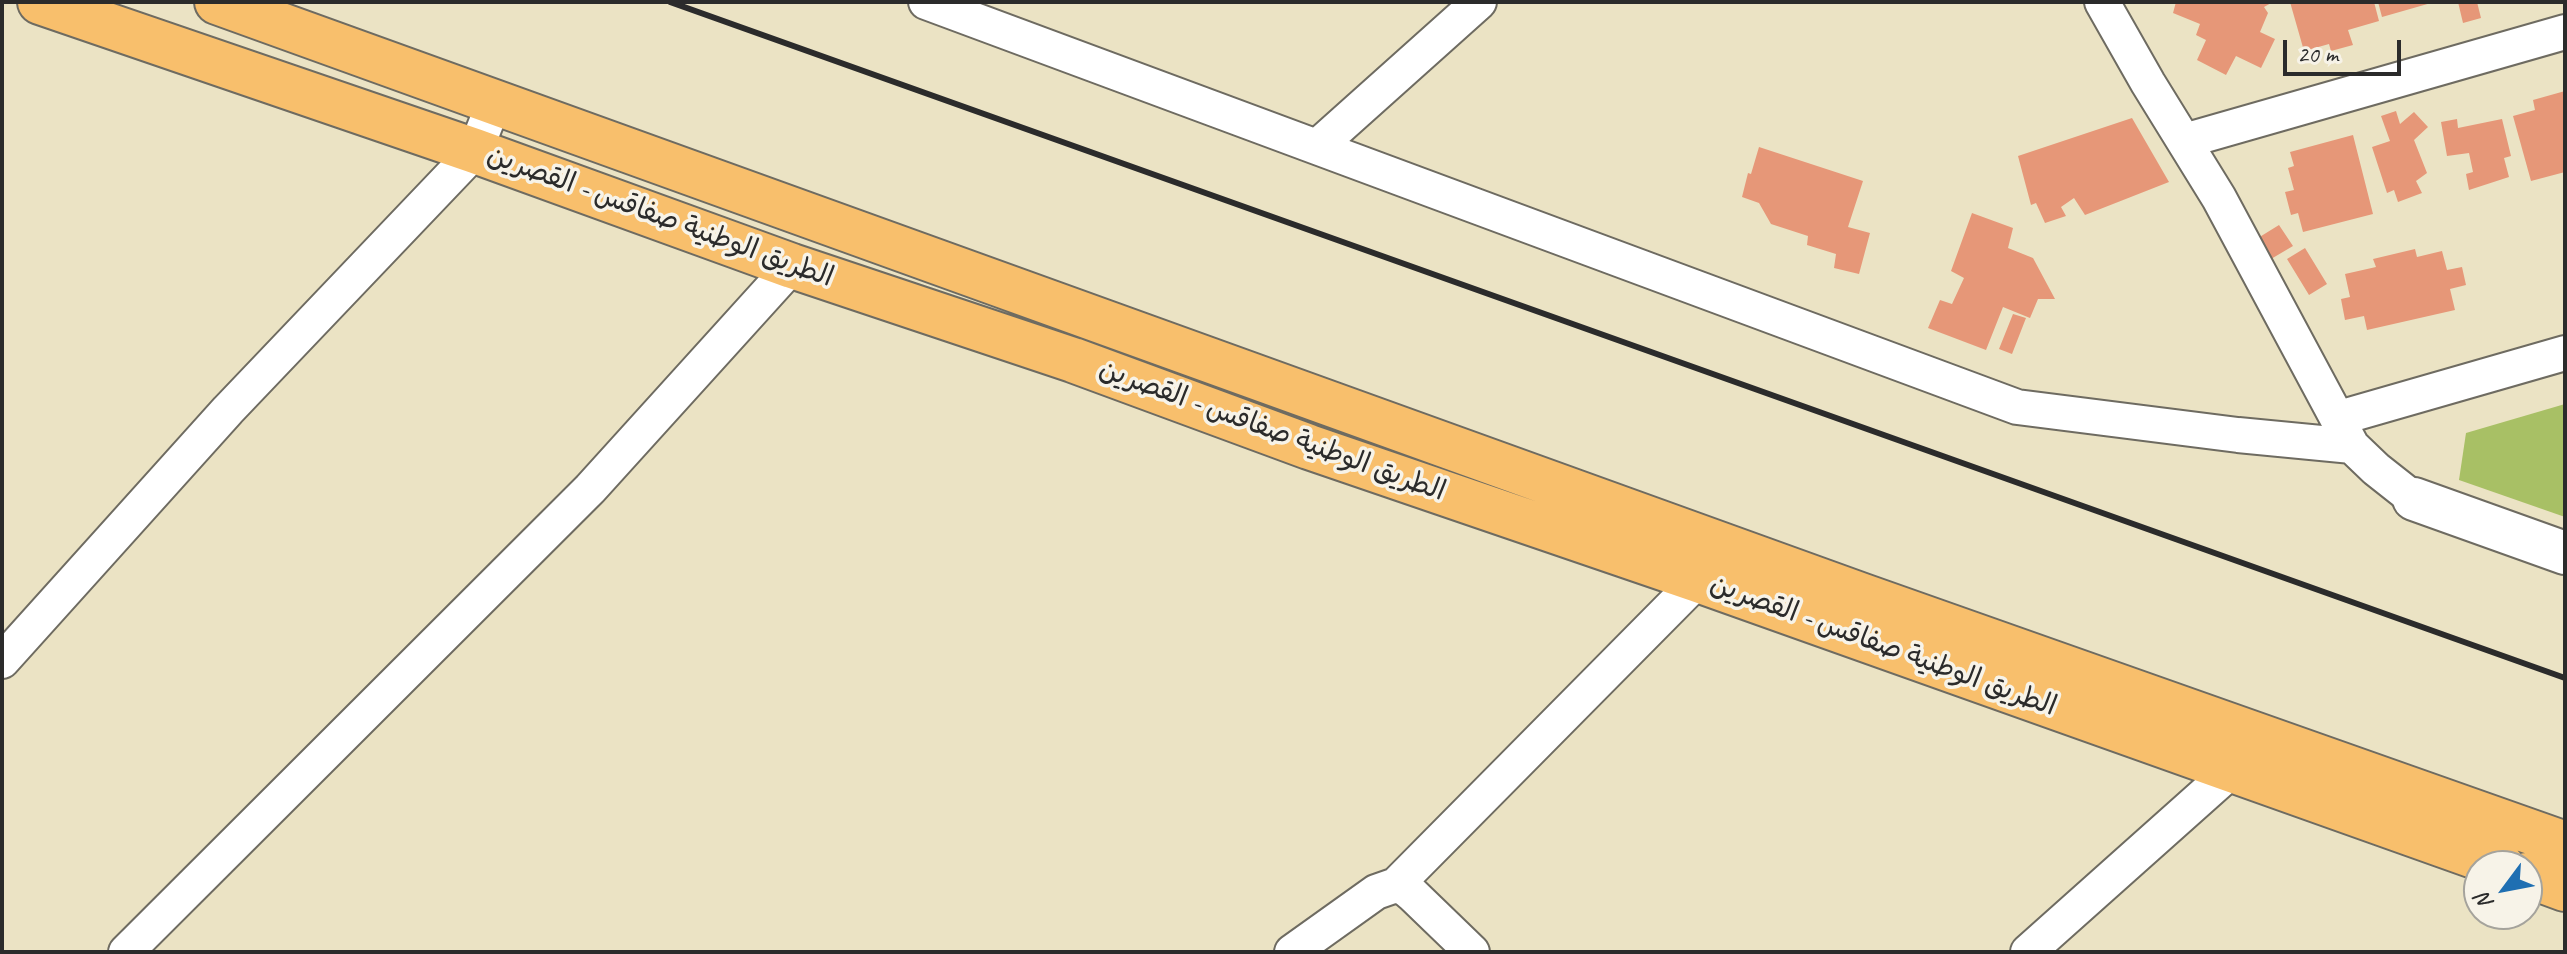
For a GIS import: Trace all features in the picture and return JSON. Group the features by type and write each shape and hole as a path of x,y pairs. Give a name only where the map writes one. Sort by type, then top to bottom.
{"main road":[{"name":"الطريق الوطنية صفاقس - القصرين","path":"40,2 475,151 792,266 1073,360 1236,421 1698,580 2565,844"},
{"name":"الطريق الوطنية صفاقس - القصرين","path":"217,2 1251,375 2095,699 2232,770 2463,852"},
{"path":"1236,421 1251,375"},
{"path":"2543,881 2565,889"}],"street":[{"path":"928,2 2017,407 2238,435 2346,432 2565,353"},
{"path":"1317,147 1479,2"},
{"path":"2102,2 2219,198 2346,432 2376,469 2414,499 2565,553"},
{"path":"2184,141 2565,32"},
{"path":"2,661 228,410 475,151 494,103"},
{"path":"126,952 590,489 792,266"},
{"path":"1292,952 1376,892 1396,885 1698,580"},
{"path":"2028,952 2232,770"},
{"path":"1396,885 1406,889 1472,952"}],"green space":[{"path":"2565,404 2565,517 2459,480 2466,433"}],"building":[{"path":"2176,2 2273,2 2264,7 2268,13 2260,32 2275,39 2261,68 2236,56 2226,75 2197,60 2206,40 2196,35 2200,24 2173,13"},
{"path":"2290,2 2374,2 2379,21 2348,30 2353,45 2331,51 2329,44 2304,51"},
{"path":"2378,2 2431,2 2431,3 2382,17"},
{"path":"2458,2 2477,2 2481,18 2463,23"},
{"path":"2565,91 2565,172 2531,181 2513,116 2535,110 2533,100"},
{"path":"2396,111 2400,124 2414,112 2428,127 2414,140 2427,173 2416,181 2422,193 2398,202 2394,190 2387,193 2372,147 2390,141 2381,116"},
{"path":"2132,118 2169,182 2085,215 2074,198 2061,207 2066,216 2045,223 2036,203 2031,205 2018,156"},
{"path":"2457,119 2458,128 2502,119 2511,156 2504,158 2509,177 2469,190 2466,174 2473,172 2469,153 2447,156 2441,122"},
{"path":"2353,135 2373,214 2303,232 2298,213 2291,215 2285,192 2294,190 2288,168 2294,166 2290,152"},
{"path":"1759,147 1863,181 1848,227 1870,233 1859,274 1834,268 1836,254 1807,245 1808,236 1771,224 1759,203 1742,197"},
{"path":"1972,213 2013,228 2008,248 2033,258 2055,299 2038,299 2030,318 2003,307 1986,350 1928,328 1940,300 1952,304 1964,278 1951,271"},
{"path":"2279,225 2293,246 2271,259 2258,238"},
{"path":"2305,248 2327,284 2309,295 2287,259"},
{"path":"2415,249 2417,257 2442,251 2447,270 2462,267 2466,285 2450,289 2455,310 2367,330 2364,316 2345,320 2341,299 2350,297 2345,274 2376,267 2373,259"},
{"path":"2013,314 2026,318 2012,354 1999,349"}],"railway":[{"path":"670,2 2565,678"}]}
